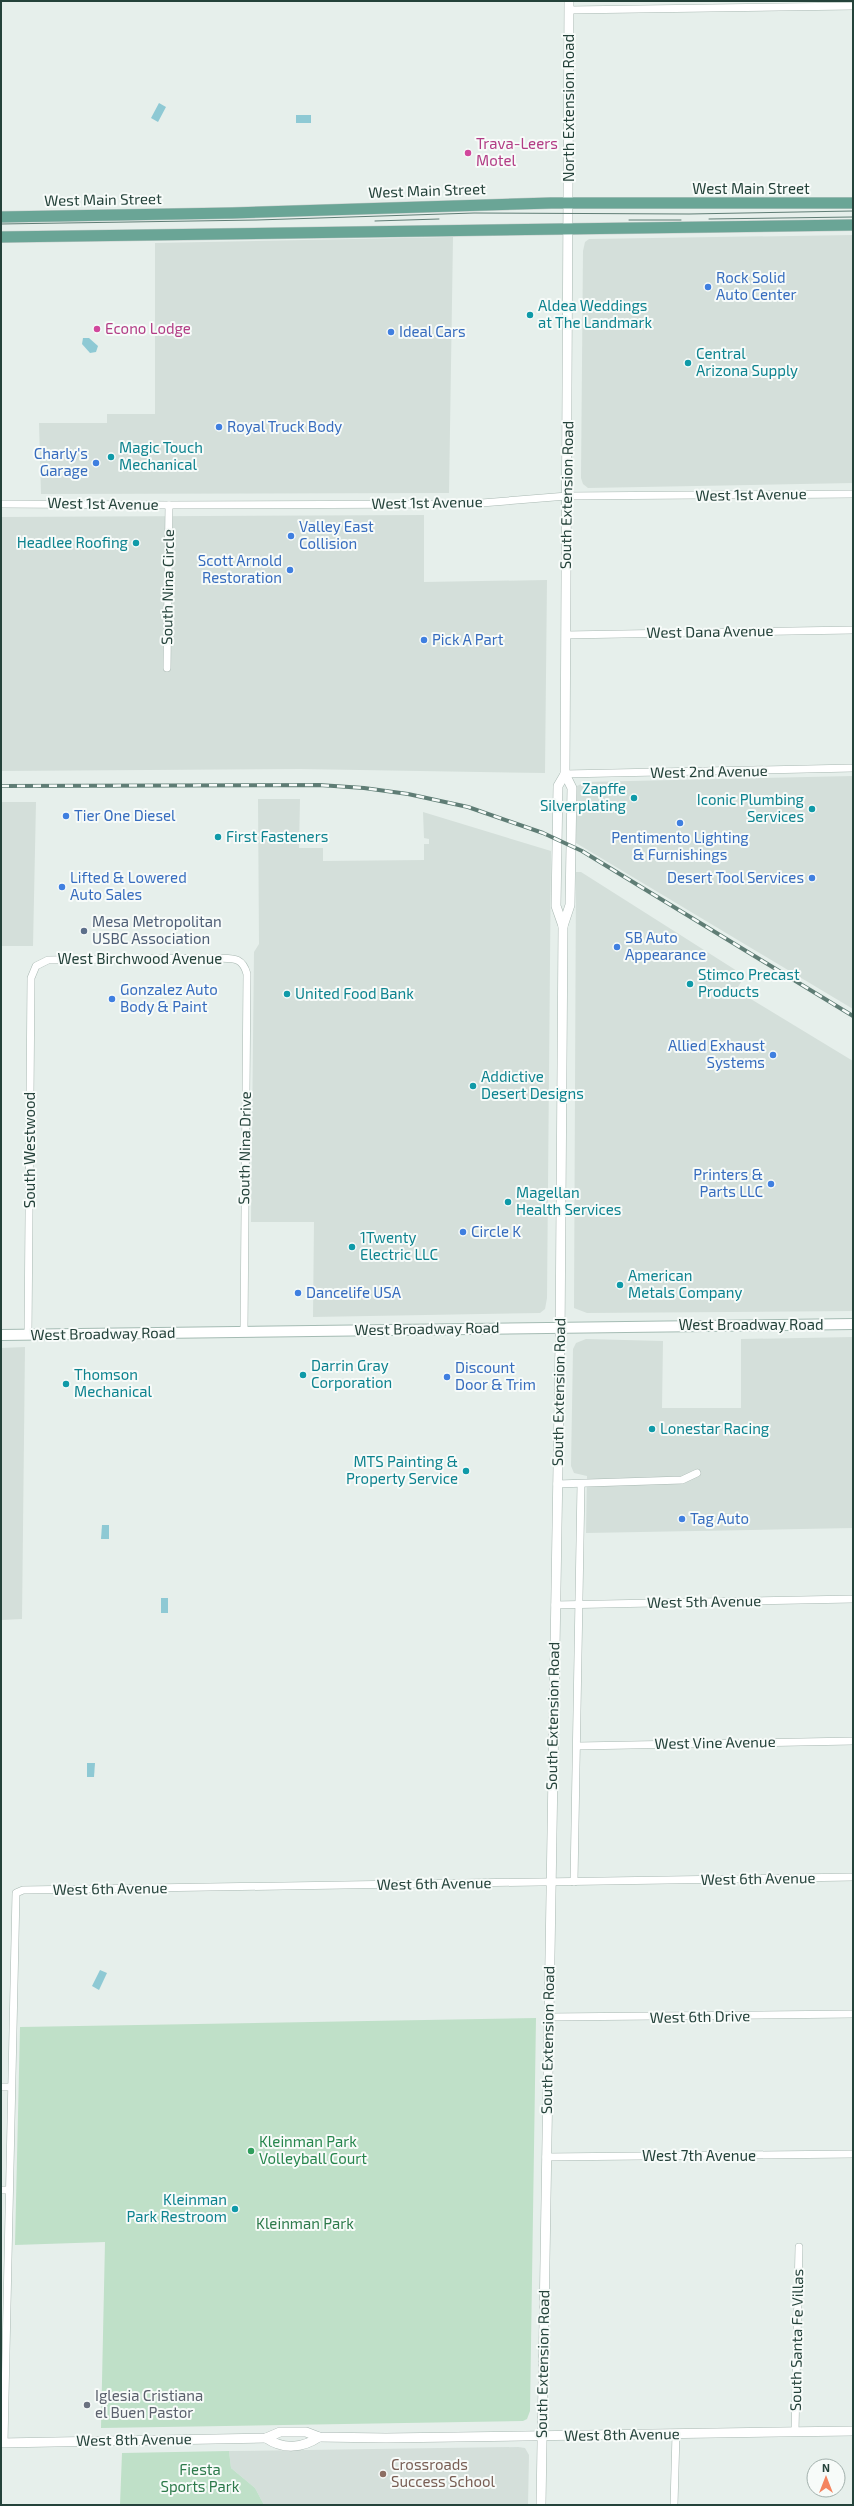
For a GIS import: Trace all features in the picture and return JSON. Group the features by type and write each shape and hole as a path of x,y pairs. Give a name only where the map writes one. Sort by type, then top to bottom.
{"main road":[{"name":"West Main Street","path":"1,217 569,204 853,203"},
{"path":"1,237 853,225"},
{"name":"West Broadway Road","path":"1,1335 853,1324"}],"street":[{"path":"569,6 853,6"},
{"name":"North Extension Road","path":"569,6 569,216"},
{"name":"South Extension Road","path":"541,2505 560,1327 563,926 570,905 572,788 565,774 569,216"},
{"name":"West 1st Avenue","path":"1,504 169,506 470,504 567,496 853,494"},
{"name":"South Nina Circle","path":"167,668 169,506"},
{"name":"West Dana Avenue","path":"566,635 853,630"},
{"name":"West 2nd Avenue","path":"565,774 853,768"},
{"name":"South Extension Road","path":"563,926 556,906 558,786 565,774"},
{"name":"West Birchwood Avenue","path":"36,966 48,960 152,958 238,959 244,964"},
{"name":"South Nina Drive","path":"244,964 247,974 244,1332"},
{"name":"South Westwood","path":"28,1335 31,978 36,966"},
{"path":"557,1484 682,1480 697,1474"},
{"name":"South Extension Road","path":"574,1882 578,1746 581,1484"},
{"name":"West 5th Avenue","path":"555,1605 853,1600"},
{"name":"West Vine Avenue","path":"578,1746 853,1741"},
{"name":"West 6th Avenue","path":"11,2087 16,1893 23,1890 853,1877"},
{"name":"West 6th Drive","path":"548,2017 853,2014"},
{"path":"1,2087 11,2087 3,2443"},
{"name":"West 7th Avenue","path":"546,2157 853,2154"},
{"path":"1,2190 9,2190"},
{"name":"South Santa Fe Villas","path":"795,2432 799,2247"},
{"name":"West 8th Avenue","path":"3,2443 266,2438 280,2432 306,2432 320,2437 542,2437 853,2431"},
{"path":"674,2505 676,2434"},
{"name":"West 8th Avenue","path":"266,2438 277,2445 307,2445 320,2437"}],"shaded area":[{"path":"853,235 853,483 588,488 583,484 581,478 583,251 585,242 589,239"},
{"path":"453,237 449,493 41,494 39,423 107,423 107,414 155,414 155,243"},
{"path":"424,515 424,582 547,580 545,773 300,769 1,771 1,517"},
{"path":"853,776 853,1009 576,843 577,786 585,782"},
{"path":"258,799 300,799 299,848 323,848 323,861 424,860 424,844 429,844 429,839 424,838 423,812 551,851 547,1298 545,1309 540,1313 313,1317 314,1222 251,1222 254,952 259,944"},
{"path":"1,802 36,802 33,946 1,946"},
{"path":"576,872 581,872 745,976 736,990 853,1061 853,1311 587,1313 574,1308"},
{"path":"853,1337 853,1528 586,1533 587,1476 574,1473 571,1466 573,1349 576,1343 586,1339 663,1341 662,1408 741,1408 741,1339"},
{"path":"25,1347 22,1619 1,1620 1,1348"},
{"name":"Crossroads Success School","path":"525,2448 529,2455 528,2505 264,2505 255,2488 231,2468 229,2451"}],"green space":[{"name":"Kleinman Park","path":"536,2018 530,2411 527,2419 523,2421 101,2428 105,2242 15,2245 20,2027"},
{"name":"Fiesta Sports Park","path":"229,2451 231,2468 255,2488 264,2505 120,2505 122,2453"}],"water":[{"path":"159,103 166,107 158,122 151,118"},
{"path":"296,115 311,115 311,123 296,123"},
{"path":"83,338 89,338 98,346 96,352 90,353 82,344"},
{"path":"102,1525 109,1525 109,1539 101,1539"},
{"path":"161,1598 168,1598 168,1613 161,1613"},
{"path":"87,1763 95,1763 94,1777 87,1777"},
{"path":"100,1970 107,1973 99,1990 92,1986"}],"tram line":[{"path":"1,224 257,220 474,213 689,214 853,211"},
{"path":"709,219 853,217"},
{"path":"375,221 439,219"},
{"path":"629,220 681,220"}],"railway":[{"path":"1,786 319,785 364,788 408,794 468,807 543,833 582,851 853,1016"}],"place":[{"name":"Trava-Leers Motel","path":"468,153"},
{"name":"Rock Solid Auto Center","path":"708,287"},
{"name":"Aldea Weddings at The Landmark","path":"530,315"},
{"name":"Econo Lodge","path":"97,329"},
{"name":"Ideal Cars","path":"391,332"},
{"name":"Central Arizona Supply","path":"688,363"},
{"name":"Royal Truck Body","path":"219,427"},
{"name":"Magic Touch Mechanical","path":"111,457"},
{"name":"Charly's Garage","path":"96,463"},
{"name":"Valley East Collision","path":"291,536"},
{"name":"Headlee Roofing","path":"136,543"},
{"name":"Scott Arnold Restoration","path":"290,570"},
{"name":"Pick A Part","path":"424,640"},
{"name":"Zapffe Silverplating","path":"634,798"},
{"name":"Iconic Plumbing Services","path":"812,809"},
{"name":"Tier One Diesel","path":"66,816"},
{"name":"Pentimento Lighting & Furnishings","path":"680,823"},
{"name":"First Fasteners","path":"218,837"},
{"name":"Desert Tool Services","path":"812,878"},
{"name":"Lifted & Lowered Auto Sales","path":"62,887"},
{"name":"Mesa Metropolitan USBC Association","path":"84,931"},
{"name":"SB Auto Appearance","path":"617,947"},
{"name":"Stimco Precast Products","path":"690,984"},
{"name":"United Food Bank","path":"287,994"},
{"name":"Gonzalez Auto Body & Paint","path":"112,999"},
{"name":"Allied Exhaust Systems","path":"773,1055"},
{"name":"Addictive Desert Designs","path":"473,1086"},
{"name":"Printers & Parts LLC","path":"771,1184"},
{"name":"Magellan Health Services","path":"508,1202"},
{"name":"Circle K","path":"463,1232"},
{"name":"1Twenty Electric LLC","path":"352,1247"},
{"name":"American Metals Company","path":"620,1285"},
{"name":"Dancelife USA","path":"298,1293"},
{"name":"Darrin Gray Corporation","path":"303,1375"},
{"name":"Discount Door & Trim","path":"447,1377"},
{"name":"Thomson Mechanical","path":"66,1384"},
{"name":"Lonestar Racing","path":"652,1429"},
{"name":"MTS Painting & Property Service","path":"466,1471"},
{"name":"Tag Auto","path":"682,1519"},
{"name":"Kleinman Park Volleyball Court","path":"251,2151"},
{"name":"Kleinman Park Restroom","path":"235,2209"},
{"name":"Iglesia Cristiana el Buen Pastor","path":"87,2405"},
{"name":"Crossroads Success School","path":"383,2474"}]}
